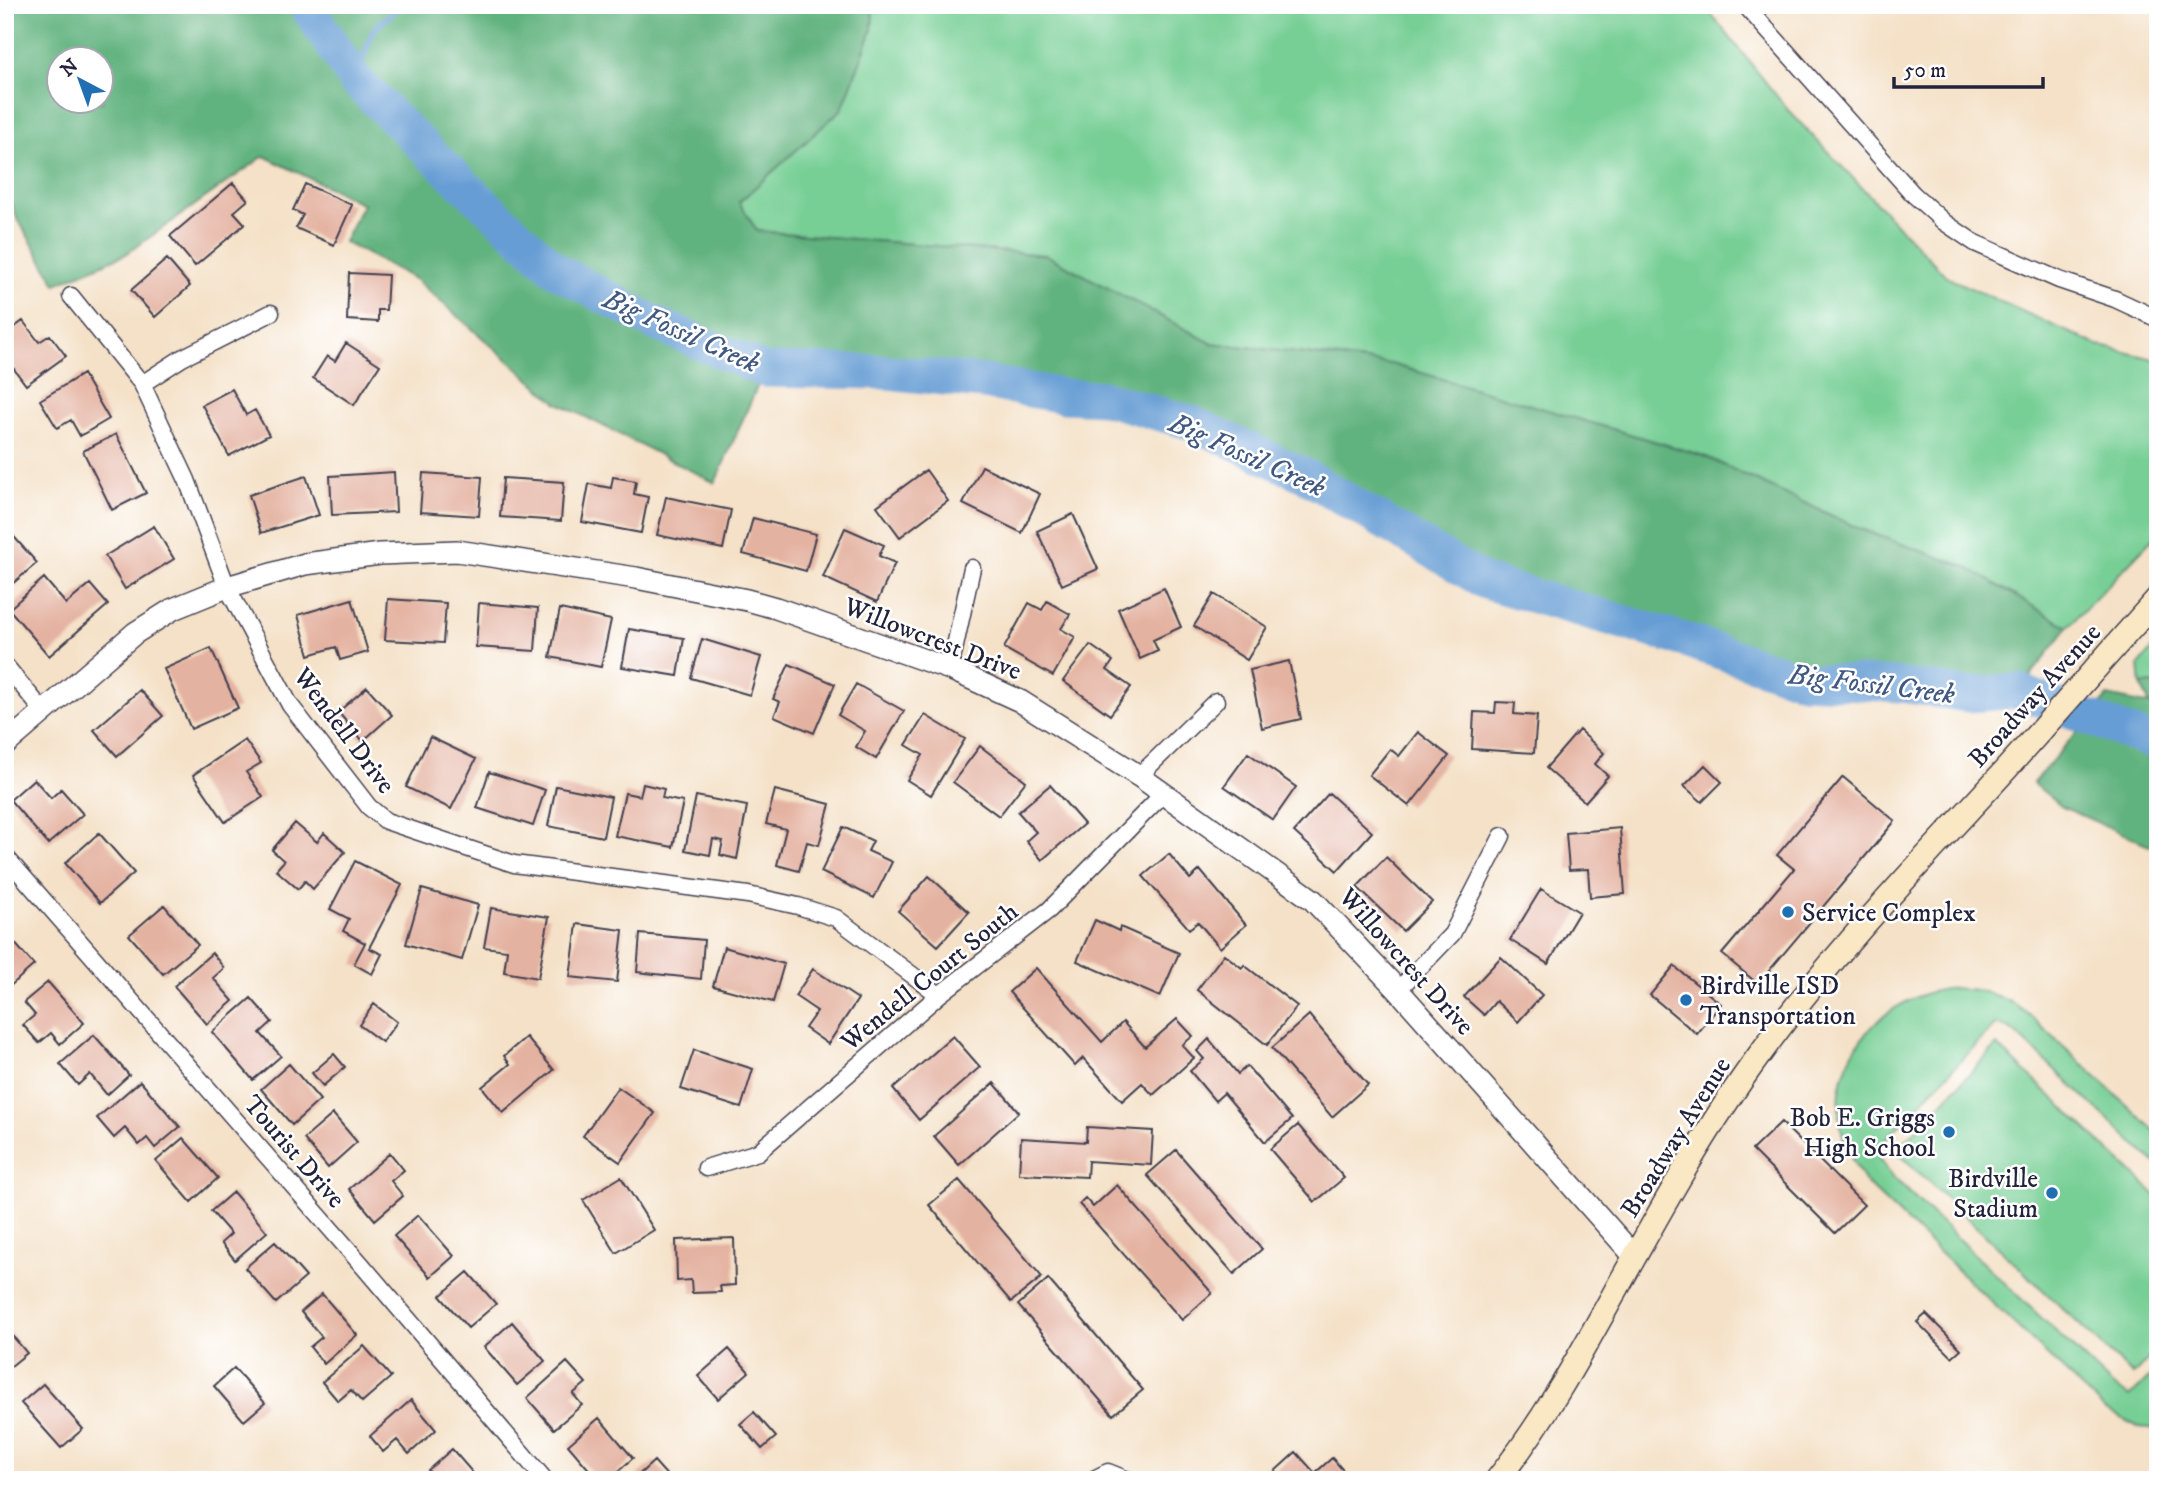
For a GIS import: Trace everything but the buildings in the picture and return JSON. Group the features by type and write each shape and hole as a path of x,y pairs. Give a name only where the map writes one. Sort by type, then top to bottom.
{"main road":[{"name":"Broadway Avenue","path":"1497,1480 1543,1417 1723,1107 1782,1024 1868,920 2158,598"}],"street":[{"path":"1745,5 1913,194 1944,222 1975,243 2059,280 2115,299 2158,318"},
{"name":"Wendell Drive","path":"71,296 142,384 187,480 227,587 290,705 369,807 386,821 514,864 748,895 798,906 836,918 939,995"},
{"path":"142,384 182,358 271,313"},
{"name":"Willowcrest Drive","path":"5,745 135,633 173,609 227,587 305,564 380,554 457,551 636,578 747,600 950,670 1020,701 1139,776 1313,900 1398,990 1635,1257"},
{"path":"950,670 972,568"},
{"path":"5,666 44,712"},
{"path":"1139,776 1216,701"},
{"name":"Wendell Court South","path":"706,1168 758,1152 939,995 1049,910 1164,793"},
{"path":"1398,990 1452,934 1502,836"},
{"name":"Tourist Drive","path":"5,856 362,1265 545,1480"},
{"path":"1092,1480 1108,1472 1126,1478"}],"green space":[{"path":"5,5 873,5 872,30 842,109 739,202 757,231 1046,255 1211,343 1391,364 1704,456 1860,529 1966,567 2068,627 2019,691 1803,680 1685,640 1485,582 1304,475 1192,423 1104,398 1064,396 984,382 886,372 764,371 715,483 556,402 415,279 344,242 363,204 264,156 126,254 56,284 16,216 5,186"},
{"path":"873,5 1704,5 1788,110 1948,278 2097,345 2158,360 2158,533 2068,627 1966,567 1860,529 1704,456 1391,364 1211,343 1046,255 757,231 739,202 842,109 872,30"},
{"path":"2158,642 2158,684 2141,685 2139,665"},
{"path":"2158,684 2158,849 2062,807 2033,783 2108,696 2150,705 2141,685"},
{"path":"1953,988 1991,994 2025,1011 2158,1134 2158,1166 2022,1039 2010,1029 1996,1024 1875,1150 1891,1175 2113,1386 2130,1397 2158,1369 2158,1429 2138,1427 2104,1409 1865,1182 1850,1156 1842,1134 1839,1101 1843,1076 1853,1053 1866,1033 1884,1016 1928,993"},
{"path":"1997,1045 2158,1197 2158,1349 2133,1375 1896,1151"}],"waterway":[{"name":"Big Fossil Creek","path":"306,5 355,80 557,271 654,323 764,370 886,372 984,382 1064,396 1104,398 1192,423 1304,475 1485,582 1685,640 1803,680 1900,685 1968,695 2019,691 2158,744"},
{"path":"355,80 373,30 401,5"}],"place":[{"name":"Service Complex","path":"1788,912"},
{"name":"Birdville ISD Transportation","path":"1686,1000"},
{"name":"Bob E. Griggs High School","path":"1949,1132"},
{"name":"Birdville Stadium","path":"2052,1193"}]}
